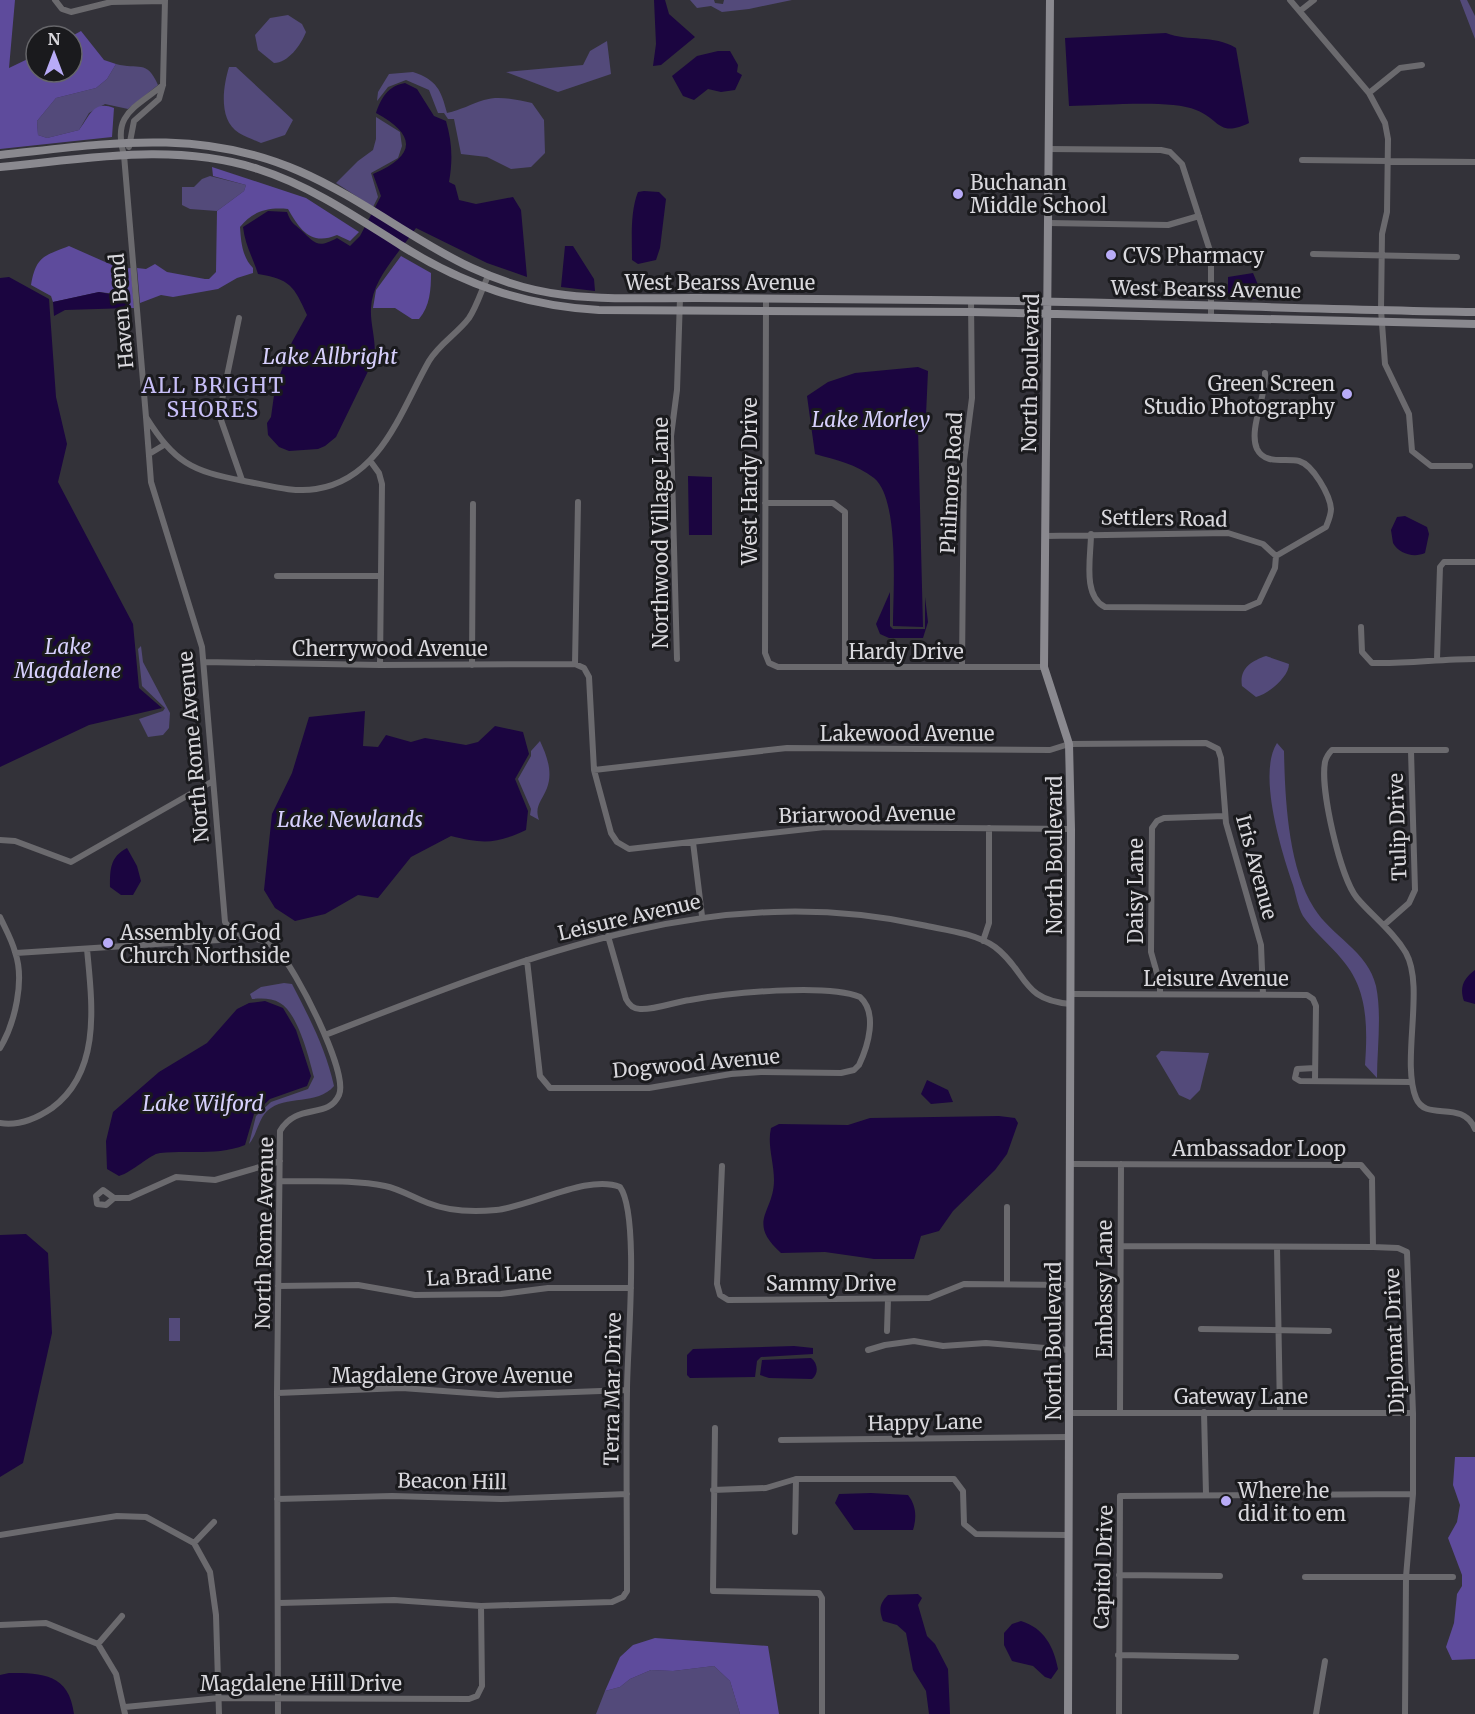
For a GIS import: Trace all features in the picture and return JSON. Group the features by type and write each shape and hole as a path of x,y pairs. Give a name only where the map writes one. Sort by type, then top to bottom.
{"main road":[{"name":"North Boulevard","path":"1050,0 1044,667 1069,744 1071,829 1068,1714"},
{"name":"West Bearss Avenue","path":"0,155 131,142 180,142 225,147 300,171 412,236 488,276 561,295 612,298 1210,304 1475,312"},
{"name":"West Bearss Avenue","path":"0,167 124,155 176,154 222,160 295,183 363,221 404,248 482,288 555,306 612,310 971,312 1475,324"}],"street":[{"path":"55,0 62,9 71,12 111,2 165,1 163,86 159,99 134,121 131,142 124,155"},
{"path":"1290,0 1369,93 1385,123 1388,161 1387,212 1382,256 1380,310 1385,364 1409,414 1412,451 1431,466 1470,466"},
{"path":"1300,11 1314,0"},
{"path":"1369,93 1400,68 1422,65"},
{"name":"Haven Bend","path":"163,86 124,117 120,125 121,143 124,155 146,417 164,445 185,464 216,475 295,490 317,489 347,480 371,462 392,430 431,358 470,316 488,276"},
{"path":"143,102 148,108"},
{"path":"1048,149 1170,152 1182,164 1211,254 1211,317"},
{"path":"1302,160 1475,162"},
{"path":"295,183 300,171"},
{"path":"1047,223 1168,225 1199,216"},
{"path":"1313,254 1457,257"},
{"path":"612,298 612,310"},
{"name":"Northwood Village Lane","path":"677,659 671,436 677,390 680,298"},
{"name":"West Hardy Drive","path":"766,299 765,653 769,663"},
{"path":"858,299 858,311"},
{"name":"Philmore Road","path":"962,667 964,460 972,398 971,300"},
{"path":"239,318 221,405 221,420 242,480"},
{"path":"1091,534 1091,594 1095,603 1105,607 1245,608 1259,602 1275,568 1276,556 1326,527 1331,510 1328,499 1310,467 1300,461 1269,459 1257,448 1255,440 1259,407 1266,385 1265,373"},
{"name":"North Rome Avenue","path":"146,417 154,493 200,636 225,922 235,935 262,940 276,948 287,962 325,1035 341,1081 340,1093 334,1104 325,1109 296,1114 285,1122 280,1131 277,1393 278,1714"},
{"path":"149,454 164,445"},
{"path":"371,462 379,473 382,484 380,665"},
{"path":"578,502 575,664 584,668 589,677 594,770"},
{"path":"765,503 833,503 845,512 845,667"},
{"path":"472,665 473,504"},
{"name":"Settlers Road","path":"1045,536 1228,533 1263,544 1276,556"},
{"path":"1437,659 1440,567 1444,562 1475,562"},
{"path":"277,576 381,576"},
{"path":"1361,627 1362,652 1372,663 1412,664 1437,659 1475,659"},
{"name":"Cherrywood Avenue","path":"204,662 380,665 575,664"},
{"name":"Hardy Drive","path":"769,663 778,667 1044,667"},
{"name":"Lakewood Avenue","path":"594,770 787,748 1050,750 1069,744 1206,743 1218,749"},
{"name":"Iris Avenue","path":"1218,749 1221,758 1225,816 1236,867 1261,945 1263,994"},
{"path":"1446,750 1411,752 1332,750 1325,760 1326,798 1345,879 1356,897 1384,925 1407,954 1412,983 1412,1082 1416,1100 1426,1109 1459,1112 1470,1118 1475,1129"},
{"name":"Tulip Drive","path":"1384,925 1409,903 1415,890 1411,752"},
{"name":"Briarwood Avenue","path":"594,770 611,833 617,842 629,849 817,827 1071,829"},
{"path":"0,840 15,841 71,862 213,781"},
{"name":"Daisy Lane","path":"1160,994 1160,984 1151,952 1152,828 1156,821 1164,818 1225,816"},
{"path":"982,941 989,923 989,828"},
{"path":"693,842 702,916"},
{"name":"Leisure Avenue","path":"325,1035 527,960 608,936 702,916 773,911 843,913 911,923 982,941 1002,954 1036,995 1055,1003 1071,1004"},
{"path":"0,917 16,953 17,1004 9,1033 0,1048"},
{"path":"16,953 219,940 235,935"},
{"name":"Dogwood Avenue","path":"527,960 540,1076 546,1085 556,1089 649,1088 761,1071 848,1072 854,1070 861,1060 870,1023 869,1008 860,997 828,993 738,993 644,1009 633,1008 626,999 608,936"},
{"path":"0,1123 28,1121 42,1115 63,1100 76,1084 83,1066 92,1026 87,948"},
{"name":"Leisure Avenue","path":"1071,994 1302,994 1313,999 1317,1011 1315,1081"},
{"path":"1315,1068 1300,1067 1294,1074 1300,1081 1412,1082"},
{"path":"114,1198 129,1198 176,1177 215,1180 279,1161"},
{"name":"Ambassador Loop","path":"1071,1164 1361,1165 1372,1178 1373,1247"},
{"name":"Embassy Lane","path":"1120,1413 1121,1164"},
{"name":"Sammy Drive","path":"722,1166 717,1284 720,1295 728,1300 929,1298 964,1284 1070,1285"},
{"name":"Terra Mar Drive","path":"279,1604 394,1600 481,1606 612,1602 623,1597 627,1591 627,1390 631,1288 629,1205 620,1186 611,1183 579,1187 532,1203 496,1210 453,1209 431,1204 387,1186 280,1181"},
{"path":"1007,1208 1007,1284"},
{"name":"Diplomat Drive","path":"1121,1246 1373,1247 1398,1248 1407,1252 1413,1413 1413,1494 1406,1577 1405,1714"},
{"path":"1277,1247 1280,1412"},
{"name":"La Brad Lane","path":"278,1286 358,1285 415,1295 501,1294 548,1288 631,1288"},
{"path":"887,1331 888,1299"},
{"path":"1202,1329 1329,1331"},
{"path":"868,1350 914,1341 943,1346 986,1343 1069,1350"},
{"name":"Magdalene Grove Avenue","path":"277,1393 402,1388 498,1395 627,1390"},
{"path":"1204,1412 1206,1494"},
{"name":"Gateway Lane","path":"1069,1413 1413,1413"},
{"path":"715,1428 713,1591 810,1591 819,1593 822,1598 822,1714"},
{"name":"Happy Lane","path":"781,1440 1069,1437"},
{"path":"713,1490 766,1488 795,1479 954,1479 963,1491 964,1524 976,1534 1068,1535"},
{"path":"795,1479 795,1532"},
{"name":"Beacon Hill","path":"277,1499 392,1496 501,1499 627,1494"},
{"name":"Capitol Drive","path":"1119,1714 1120,1496 1413,1494"},
{"path":"0,1535 117,1516 146,1517 194,1543 210,1572 216,1615 219,1714"},
{"path":"194,1543 214,1522"},
{"path":"1119,1575 1220,1576"},
{"path":"1305,1577 1453,1577"},
{"name":"Magdalene Hill Drive","path":"125,1710 219,1698 469,1699 477,1696 482,1686 481,1606"},
{"path":"98,1644 122,1616"},
{"path":"0,1625 46,1623 98,1644 116,1674 125,1710"},
{"path":"1118,1655 1236,1657"},
{"path":"1316,1714 1325,1662"}],"shaded area":[{"path":"0,0 15,0 9,68 24,61 24,84 84,84 84,35 104,60 116,64 107,79 96,88 56,98 37,121 38,135 47,138 79,130 93,111 101,106 107,106 114,108 112,137 0,149"},
{"path":"690,0 714,0 715,3 723,4 724,0 792,0 722,12 711,6 697,8"},
{"path":"1460,0 1467,0 1475,16 1475,39"},
{"path":"288,15 302,24 306,32 293,52 284,60 274,63 258,50 255,35 270,18"},
{"path":"607,41 611,74 558,92 506,72 583,65 590,51"},
{"path":"116,64 146,69 158,85 128,109 105,104 89,113 79,130 47,138 38,135 37,121 56,98 96,88 107,79"},
{"path":"229,67 236,67 293,120 285,135 261,143 239,133 232,127 225,112 224,103"},
{"path":"413,72 433,82 443,98 447,113 496,98 532,103 544,120 545,153 531,167 511,169 487,157 461,154 454,119 448,119 444,113 438,113 429,90 406,80 388,87 377,101 378,92 389,74"},
{"path":"376,117 400,132 402,146 398,158 371,173 378,197 373,207 336,183 373,150 376,139"},
{"path":"212,167 306,198 359,232 350,241 337,235 320,239 307,234 288,209 261,211 250,217 240,227 243,249 246,259 253,268 253,273 237,278 218,289 173,297 161,295 140,303 137,268 146,269 155,264 167,272 205,279 209,279 216,272 217,211 244,191 246,185 213,176"},
{"path":"210,176 246,185 244,191 217,211 190,209 182,205 182,187 194,187 202,179"},
{"path":"69,246 121,269 131,268 134,308 130,308 124,295 99,292 53,302 51,296 31,285 33,275 42,258"},
{"path":"401,256 431,273 429,298 426,309 419,319 412,319 395,308 373,308 376,290"},
{"path":"141,646 143,662 170,713 169,728 163,735 148,737 139,719 163,711 165,708 142,686 138,649"},
{"path":"1266,656 1289,664 1288,669 1277,684 1256,697 1242,686 1242,675 1247,666"},
{"path":"540,741 547,758 549,782 538,807 539,820 530,815 531,809 518,779 531,756 531,751"},
{"path":"1277,743 1284,751 1285,790 1293,853 1305,891 1321,918 1365,963 1376,986 1379,1020 1377,1078 1365,1065 1366,1021 1355,979 1338,954 1303,916 1298,905 1273,814 1270,793 1271,757"},
{"path":"292,984 311,1021 322,1046 334,1086 319,1096 283,1103 267,1111 249,1144 256,1116 271,1102 308,1089 314,1077 302,1037 286,1008 274,1000 252,999 250,994 261,987"},
{"path":"1161,1051 1209,1053 1200,1090 1190,1100 1179,1095 1156,1056"},
{"path":"169,1318 180,1318 180,1341 169,1341"},
{"path":"1455,1457 1475,1457 1475,1659 1452,1660 1446,1647 1454,1623 1457,1594 1462,1586 1462,1575 1448,1538 1457,1522 1460,1505 1453,1485"},
{"path":"655,1638 768,1646 779,1714 740,1714 730,1681 714,1666 673,1671 651,1670 630,1679 620,1687 605,1691 620,1657 633,1645"},
{"path":"714,1666 730,1681 740,1714 596,1714 605,1691 620,1687 630,1679 651,1670 673,1671"}],"water":[{"path":"654,0 665,0 669,14 695,37 661,65 653,66 656,44"},
{"path":"1166,33 1210,39 1236,48 1249,123 1231,129 1225,128 1196,110 1170,105 1069,106 1065,38"},
{"path":"730,51 738,65 737,72 742,75 735,90 721,92 708,89 694,100 683,96 672,76 697,56"},
{"name":"Lake Allbright","path":"405,83 417,89 434,116 446,121 451,151 449,182 455,185 459,200 476,204 513,197 521,210 527,277 487,263 416,228 381,276 376,287 371,308 374,359 336,437 318,449 289,451 279,447 268,435 267,423 271,417 275,388 292,342 307,315 290,286 277,278 258,274 247,246 243,227 268,211 287,212 293,222 313,241 321,244 337,238 350,246 360,236 381,196 373,174 387,167 404,153 406,145 399,129 376,113 386,94 394,87"},
{"path":"638,192 659,192 666,199 660,248 656,260 638,264 632,260 633,217"},
{"path":"565,246 573,246 594,279 595,291 561,287"},
{"path":"1253,273 1264,299 1228,299 1228,277"},
{"name":"Lake Magdalene","path":"9,277 49,299 56,397 67,444 58,482 133,624 139,688 162,708 89,725 0,767 0,278"},
{"path":"99,292 127,297 130,308 65,310 54,316 53,302"},
{"name":"Lake Morley","path":"918,367 928,371 926,415 918,428 923,627 893,626 894,570 888,505 882,489 874,478 846,463 815,454 807,396 828,382 855,373"},
{"path":"688,476 712,477 712,535 689,535"},
{"path":"1405,516 1427,527 1429,534 1425,553 1407,554 1393,543 1391,530 1397,517"},
{"path":"890,592 890,626 893,629 925,629 925,597 928,622 923,638 889,638 880,634 876,624"},
{"name":"Lake Newlands","path":"365,711 363,746 378,747 386,735 411,742 425,738 466,745 478,742 495,726 523,732 529,754 515,779 528,811 526,830 506,838 489,841 451,836 411,857 378,898 358,895 325,914 295,921 275,908 264,890 272,814 292,773 309,717"},
{"path":"127,848 137,866 141,881 133,895 121,895 110,887 111,869 117,855"},
{"path":"1475,970 1475,1004 1464,1001 1462,987 1468,976"},
{"name":"Lake Wilford","path":"265,1001 283,1008 296,1030 311,1076 307,1086 270,1099 254,1114 245,1145 214,1152 160,1153 119,1176 107,1169 106,1141 113,1112 159,1072 207,1043 237,1009 249,1003"},
{"path":"927,1080 948,1090 953,1102 931,1104 921,1094"},
{"path":"999,1116 1015,1118 1018,1123 1007,1154 995,1170 953,1211 939,1231 921,1236 914,1259 874,1259 825,1252 781,1253 765,1233 764,1217 773,1191 774,1180 770,1134 771,1128 779,1124 848,1125 870,1118"},
{"path":"26,1234 48,1253 52,1333 23,1463 0,1477 0,1235"},
{"path":"794,1346 813,1348 813,1354 761,1357 757,1361 755,1377 690,1378 687,1375 687,1355 693,1349"},
{"path":"811,1358 817,1368 812,1379 769,1378 760,1375 762,1360"},
{"path":"839,1494 908,1495 915,1511 913,1530 854,1530 835,1503"},
{"path":"918,1594 922,1598 918,1605 927,1636 935,1644 948,1669 950,1714 929,1714 926,1691 913,1670 906,1633 897,1625 883,1621 880,1610 881,1604 888,1595"},
{"path":"1021,1621 1042,1633 1051,1646 1058,1669 1051,1679 1045,1677 1033,1666 1012,1661 1004,1645 1004,1633 1012,1624"},
{"path":"9,1673 43,1675 60,1683 67,1691 74,1714 0,1714 0,1675"}],"place":[{"name":"Buchanan Middle School","path":"958,194"},
{"name":"CVS Pharmacy","path":"1111,255"},
{"name":"Green Screen Studio Photography","path":"1347,394"},
{"name":"Assembly of God Church Northside","path":"108,943"},
{"name":"Where he did it to em","path":"1226,1501"}],"district":[{"name":"ALL BRIGHT SHORES","path":"213,397"}]}
